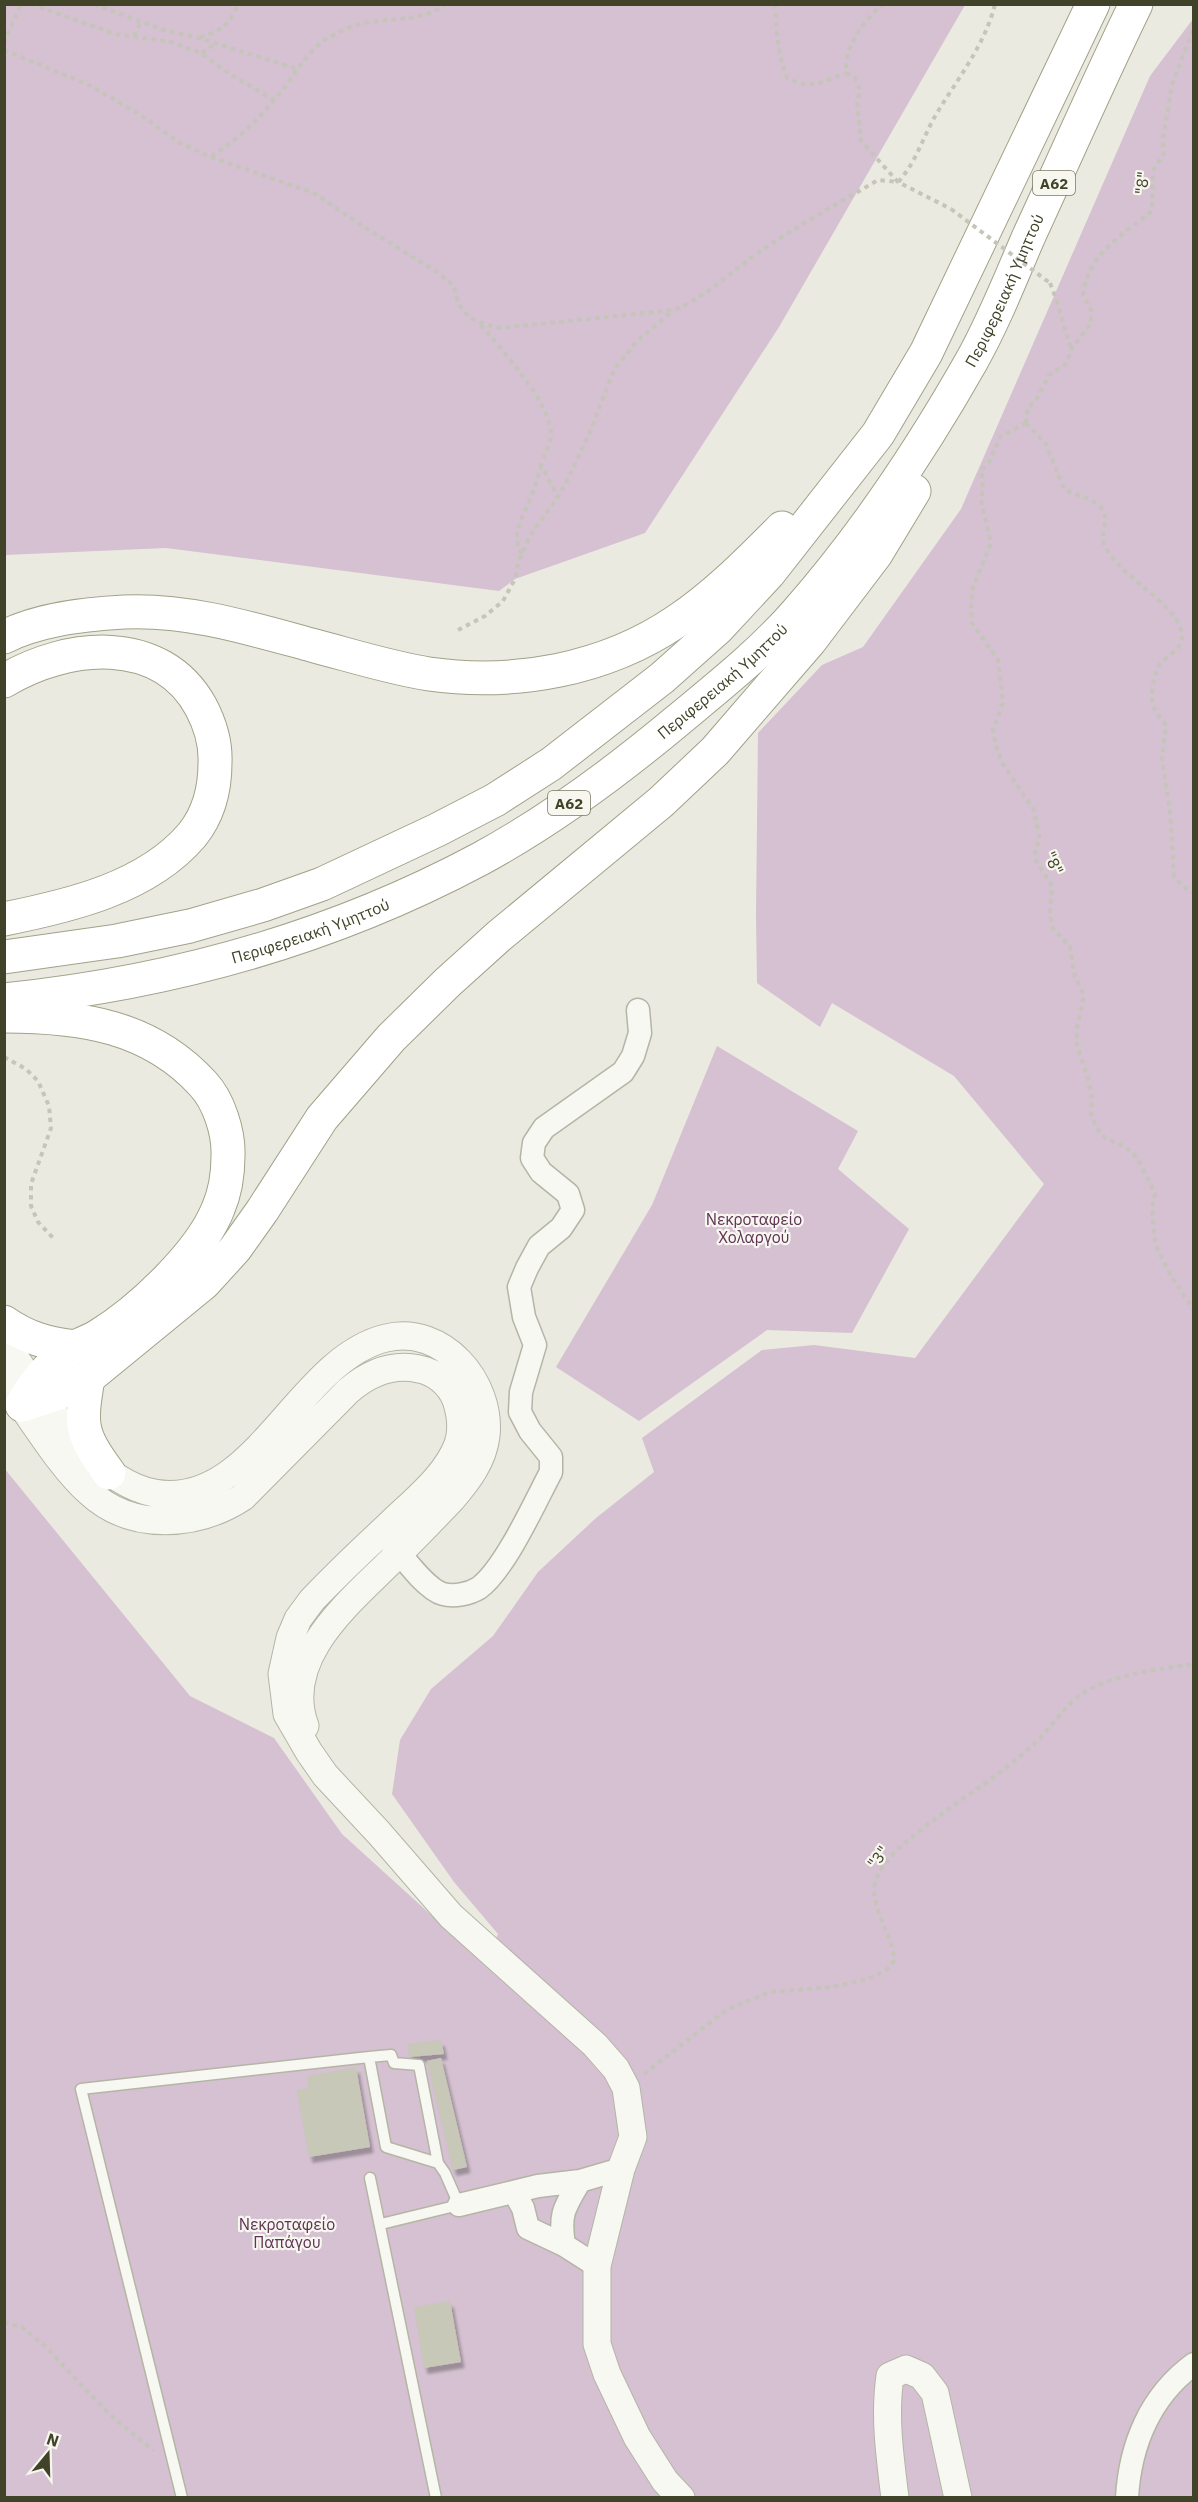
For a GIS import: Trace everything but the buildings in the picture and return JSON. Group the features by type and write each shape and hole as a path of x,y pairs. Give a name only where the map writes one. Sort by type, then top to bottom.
{"highway":[{"name":"Α62","path":"4,957 117,940 190,926 263,905 322,884 495,800 551,764 662,678 717,628 769,573 878,434 926,353 1093,4"},
{"name":"Περιφερειακή Υμηττού","path":"4,1000 202,968 347,921 415,890 480,859 539,824 644,748 752,657 795,615 855,540 903,472 972,361 1136,4"},
{"path":"26,1392 73,1388 204,1283 235,1249 322,1118 391,1038 499,936 661,802 715,751 796,658 876,554 919,483 958,404 972,361"},
{"path":"4,637 53,621 101,614 146,611 195,616 430,674 478,678 511,677 560,670 602,658 640,642 677,622 714,593 878,434"},
{"path":"4,681 20,671 75,653 106,651 130,654 156,664 179,679 195,696 208,721 216,747 215,784 209,808 192,834 170,856 138,877 78,903 4,919"},
{"path":"4,1016 63,1018 98,1024 132,1034 160,1047 186,1065 207,1088 221,1117 229,1144 228,1172 218,1209 200,1239 174,1273 143,1302 98,1336 75,1347 49,1367 26,1392"},
{"path":"4,1322 25,1335 49,1344 75,1347"},
{"path":"88,1378 82,1418 84,1431 92,1450 109,1473"}],"street":[{"path":"382,1531 427,1584 443,1594 463,1594 478,1588 498,1569 551,1472 551,1457 530,1431 520,1412 521,1392 534,1346 524,1317 519,1287 539,1246 561,1228 573,1210 568,1194 542,1172 532,1158 534,1143 544,1128 623,1072 633,1056 640,1033 638,1010"},
{"path":"26,1392 109,1473 129,1485 154,1492 178,1494 204,1488 225,1477 249,1456 330,1370 349,1354 369,1343 388,1337 411,1337 435,1343 454,1355 468,1371 480,1392 486,1415 486,1437 480,1459 469,1479 328,1625 312,1652 304,1675 300,1702 304,1723 313,1744 379,1833"},
{"path":"4,1342 26,1392 70,1470 89,1492 106,1504 128,1514 153,1520 181,1521 204,1517 224,1509 243,1497 362,1379 377,1371 394,1368 428,1371 441,1379 453,1392 460,1410 462,1425 457,1445 445,1467 425,1490 312,1600 298,1619 290,1638 282,1674 287,1714 296,1733 325,1775 451,1916 595,2045 616,2068 626,2088 633,2137 621,2169 597,2266 597,2344 606,2374 637,2437 665,2481 681,2498"},
{"path":"459,2205 538,2186 580,2181 621,2169"},
{"path":"564,2245 561,2222 569,2200 580,2181"},
{"path":"514,2192 523,2208 528,2228 564,2245 597,2266"},
{"path":"1126,2498 1129,2468 1137,2441 1152,2408 1176,2377 1194,2364"},
{"path":"895,2498 887,2397 891,2376 906,2369 922,2376 935,2393 958,2498"}],"lane":[{"path":"182,2498 81,2089 369,2056 391,2055 394,2062 419,2065 438,2163 459,2205 381,2224"},
{"path":"369,2056 386,2146 438,2163"},
{"path":"370,2178 436,2498"}],"path":[{"path":"4,43 21,4"},
{"path":"31,4 115,34 171,42 201,53 231,75 274,100"},
{"path":"94,4 140,23 199,38 297,69"},
{"path":"199,38 213,33 231,21 238,4"},
{"path":"211,157 237,141 274,100 310,50 347,27 373,21 408,20 433,13 446,4"},
{"path":"775,4 776,39 781,64 788,78 801,86 813,85 847,73"},
{"path":"884,4 862,23 845,65 847,73 855,78 861,89 857,103 861,141 898,182 951,210 1050,283 1063,317 1065,337 1072,348 1066,364 1049,375 1036,401 1028,407 1026,423 1046,444 1064,489 1099,505 1105,513 1106,524 1102,536 1109,553 1134,581 1168,608 1178,623 1182,636 1180,645 1160,665 1155,678 1152,699 1155,710 1166,725 1162,759 1170,811 1174,876 1182,886 1194,892"},
{"path":"898,182 908,171 933,120 989,25 994,4"},
{"path":"134,36 140,23"},
{"name":"\"8\"","path":"1072,348 1091,322 1091,310 1083,294 1090,269 1100,253 1112,241 1152,211 1153,171 1164,153 1162,140 1172,85 1194,27"},
{"path":"201,53 216,43"},
{"path":"4,50 89,85 139,114 180,143 211,157 316,194 437,272 454,286 456,301 468,317 481,324 501,328 674,310 695,302 729,273 770,245 878,180 898,182"},
{"path":"459,630 485,616 503,601 515,579 531,534 558,497 592,427 614,370 636,342 674,310"},
{"path":"481,324 510,360 546,412 551,434 532,496 517,525 516,545 522,554"},
{"name":"\"8\"","path":"1026,423 1000,437 989,463 981,470 983,488 981,500 991,543 973,587 972,623 998,660 1003,703 993,730 996,746 1002,763 1034,810 1040,840 1035,850 1035,859 1052,886 1050,914 1052,927 1070,947 1074,974 1084,995 1077,1028 1077,1045 1089,1082 1092,1099 1091,1113 1096,1127 1105,1138 1132,1152 1141,1165 1155,1194 1152,1207 1155,1245 1172,1278 1194,1310"},
{"path":"542,465 558,497"},
{"path":"4,1057 26,1069 38,1081 49,1106 51,1128 31,1184 31,1206 38,1222 56,1240"},
{"name":"\"3\"","path":"626,2088 726,2010 770,1992 832,1987 886,1971 894,1961 894,1948 872,1894 878,1876 893,1854 925,1826 1033,1745 1079,1696 1103,1683 1150,1671 1194,1664"},
{"path":"4,2322 23,2328 45,2346 109,2415 154,2451"}],"green space":[{"path":"4,5 965,5 779,327 645,533 515,579 499,591 166,548 5,555"},
{"name":"Νεκροταφείο Παπάγου","path":"1193,19 1193,2497 5,2497 4,1468 190,1696 274,1738 342,1834 484,1963 498,1934 454,1882 392,1794 400,1740 431,1689 493,1636 538,1572 596,1518 654,1472 642,1438 762,1350 814,1345 915,1358 1044,1184 954,1076 832,1003 820,1027 757,983 758,733 822,665 863,647 961,509 1150,76"},
{"name":"Νεκροταφείο Χολαργού","path":"717,1046 858,1131 838,1169 909,1229 852,1333 767,1330 639,1421 556,1367 652,1205"}]}
